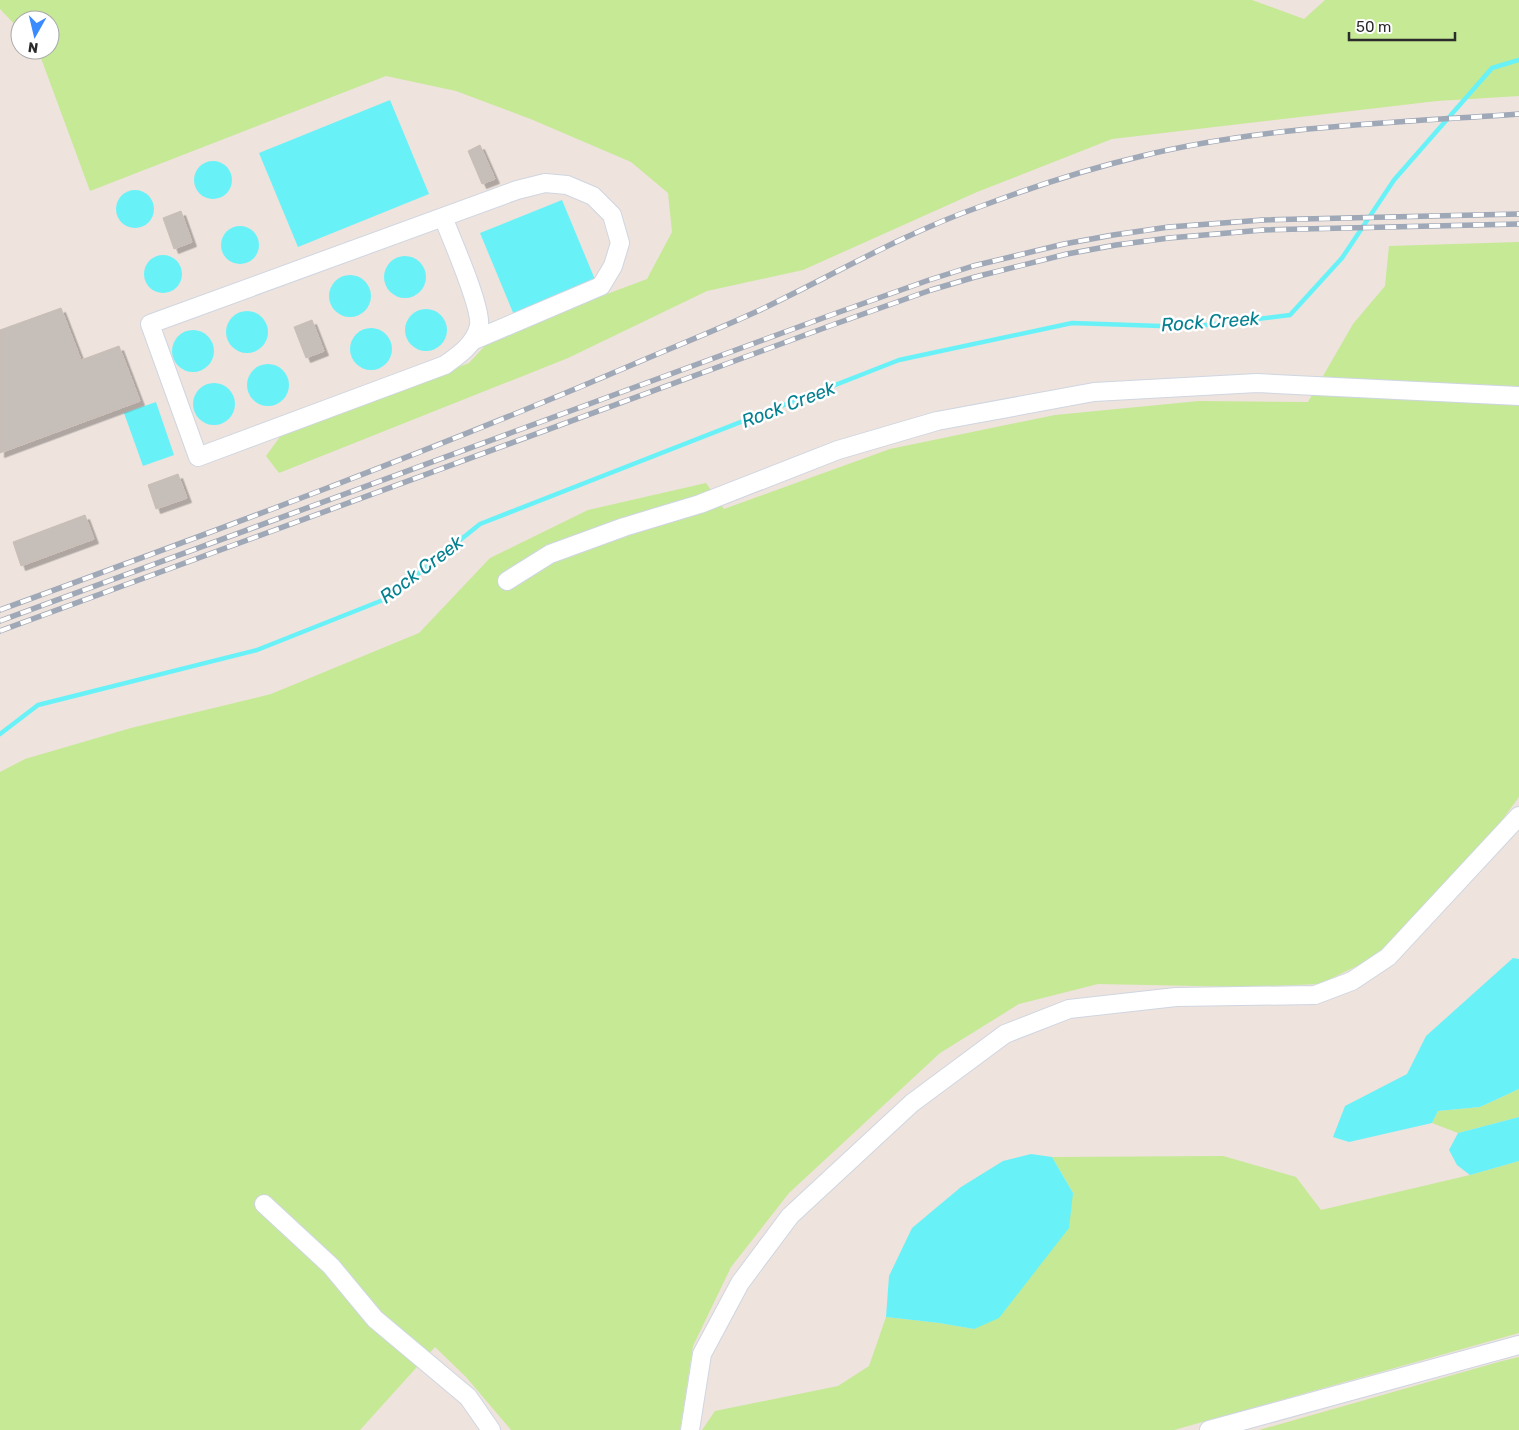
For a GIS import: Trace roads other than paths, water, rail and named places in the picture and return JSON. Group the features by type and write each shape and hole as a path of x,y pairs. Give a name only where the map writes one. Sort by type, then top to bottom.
{"lane":[{"path":"443,217 473,294 479,317 479,327 472,341 462,353 445,366 198,457 150,324 443,217 517,190 545,183 568,185 593,196 612,215 620,243 614,266 601,286 472,341"},
{"path":"508,582 550,554 624,527 700,504 838,450 937,421 1084,394 1258,383 1519,396"},
{"path":"690,1430 702,1354 740,1283 790,1216 912,1103 990,1045 1005,1034 1069,1009 1176,997 1315,995 1352,981 1388,958 1519,816"},
{"path":"264,1204 331,1266 375,1319 468,1397 491,1430"},
{"path":"1209,1430 1519,1345"}],"water":[{"path":"390,100 429,194 298,247 259,153"},
{"path":"213,161 227,166 232,180 227,194 213,199 199,194 194,180 199,166"},
{"path":"135,190 149,195 154,209 149,223 135,228 121,223 116,209 121,195"},
{"path":"562,200 596,282 514,315 480,233"},
{"path":"240,226 254,231 259,245 254,259 240,264 226,259 221,245 226,231"},
{"path":"163,255 177,260 182,274 177,288 163,293 149,288 144,274 149,260"},
{"path":"409,256 417,259 423,265 426,277 423,289 417,295 401,298 393,295 387,289 384,273 387,265 393,259"},
{"path":"354,275 362,278 368,284 371,296 368,308 362,314 346,317 338,314 332,308 329,292 332,284 338,278"},
{"path":"430,309 438,312 444,318 447,330 444,342 438,348 422,351 414,348 408,342 405,326 408,318 414,312"},
{"path":"251,311 259,314 265,320 268,332 265,344 259,350 243,353 235,350 229,344 226,328 229,320 235,314"},
{"path":"375,328 383,331 389,337 392,349 389,361 383,367 367,370 359,367 353,361 350,345 353,337 359,331"},
{"path":"197,330 205,333 211,339 214,351 211,363 205,369 189,372 181,369 175,363 172,347 175,339 181,333"},
{"path":"272,364 280,367 286,373 289,385 286,397 280,403 264,406 256,403 250,397 247,381 250,373 256,367"},
{"path":"218,383 226,386 232,392 235,404 232,416 226,422 210,425 202,422 196,416 193,400 196,392 202,386"},
{"path":"156,402 174,455 143,466 124,413"},
{"path":"1513,958 1519,959 1519,1089 1480,1107 1438,1111 1432,1123 1349,1142 1333,1137 1345,1106 1407,1074 1426,1036"},
{"path":"1519,1117 1519,1161 1470,1175 1457,1165 1449,1150 1458,1133"},
{"path":"1031,1154 1052,1157 1073,1193 1069,1228 999,1318 974,1329 886,1317 889,1276 912,1228 961,1187 1003,1161"}],"waterway":[{"name":"Rock Creek","path":"0,734 38,705 257,650 388,598 480,524 899,360 1072,323 1190,327 1290,315 1342,258 1394,180 1492,68 1519,60"}],"railway":[{"path":"0,610 402,459 562,395 745,317 868,255 923,230 979,207 1039,186 1142,156 1235,138 1329,127 1519,114"},
{"path":"0,621 831,315 973,266 1064,244 1169,227 1263,220 1519,214"},
{"path":"0,631 835,324 931,290 975,277 1067,254 1169,238 1263,230 1519,224"}]}
